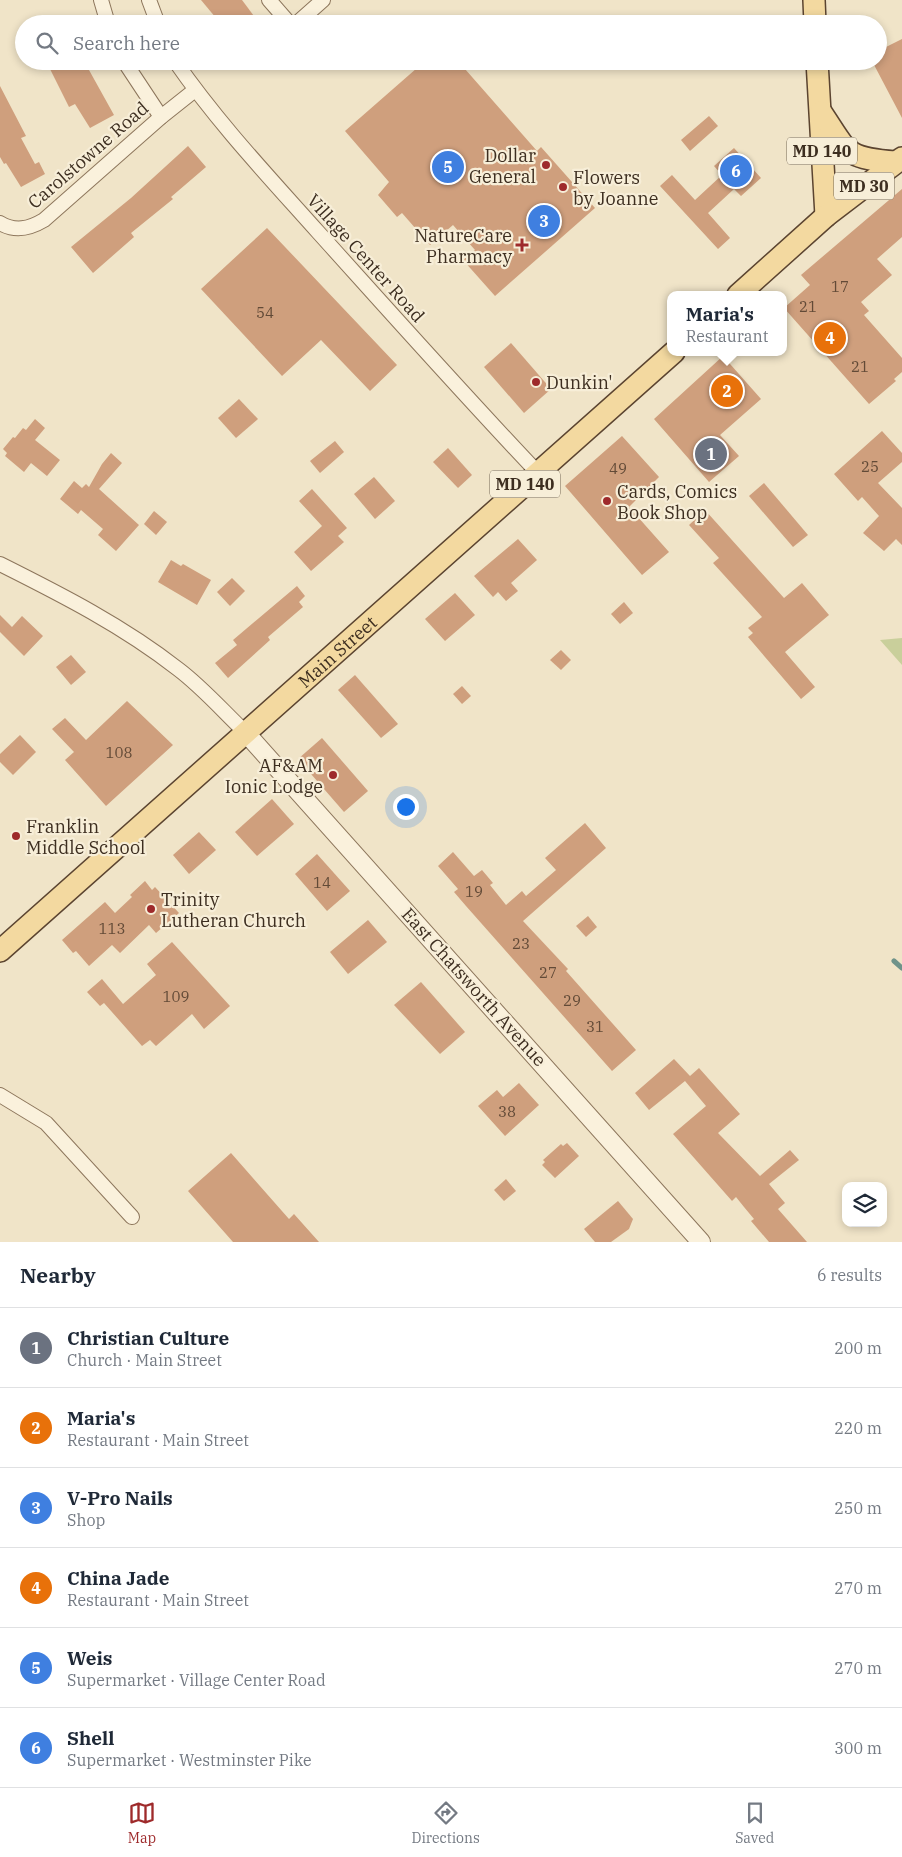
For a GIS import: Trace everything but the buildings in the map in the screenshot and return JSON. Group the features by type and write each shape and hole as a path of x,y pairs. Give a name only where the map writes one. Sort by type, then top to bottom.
{"main road":[{"path":"814,0 815,15"},
{"name":"MD 140","path":"818,70 826,216"},
{"path":"820,111 849,152 865,160 898,160"},
{"name":"MD 30","path":"826,216 898,160"},
{"path":"742,291 826,216"},
{"name":"Main Street","path":"0,951 670,356"}],"street":[{"path":"101,0 105,15"},
{"path":"149,0 155,15"},
{"path":"269,0 282,15"},
{"path":"306,15 323,0"},
{"path":"130,70 160,117"},
{"name":"Village Center Road","path":"181,70 195,90 242,147 446,376 538,473"},
{"name":"Carolstowne Road","path":"0,222 12,228 22,229 33,227 44,220 160,117 195,90"},
{"path":"0,564 77,602 155,651 180,670 245,732"},
{"name":"East Chatsworth Avenue","path":"245,732 701,1242"},
{"path":"0,1095 46,1123 132,1217"}],"green space":[{"path":"902,638 902,665 880,640"}],"waterway":[{"path":"894,961 902,968"}],"place":[{"name":"Dollar General","path":"546,165"},
{"name":"Weis","path":"448,167"},
{"name":"Shell","path":"736,171"},
{"name":"Flowers by Joanne","path":"563,187"},
{"name":"V-Pro Nails","path":"544,221"},
{"name":"NatureCare Pharmacy","path":"522,245"},
{"name":"China Jade","path":"830,338"},
{"name":"Dunkin'","path":"536,382"},
{"name":"Maria's","path":"727,391"},
{"name":"Christian Culture","path":"711,454"},
{"name":"Cards, Comics Book Shop","path":"607,501"},
{"name":"AF&AM Ionic Lodge","path":"333,775"},
{"name":"Franklin Middle School","path":"16,836"},
{"name":"Trinity Lutheran Church","path":"151,909"}]}
